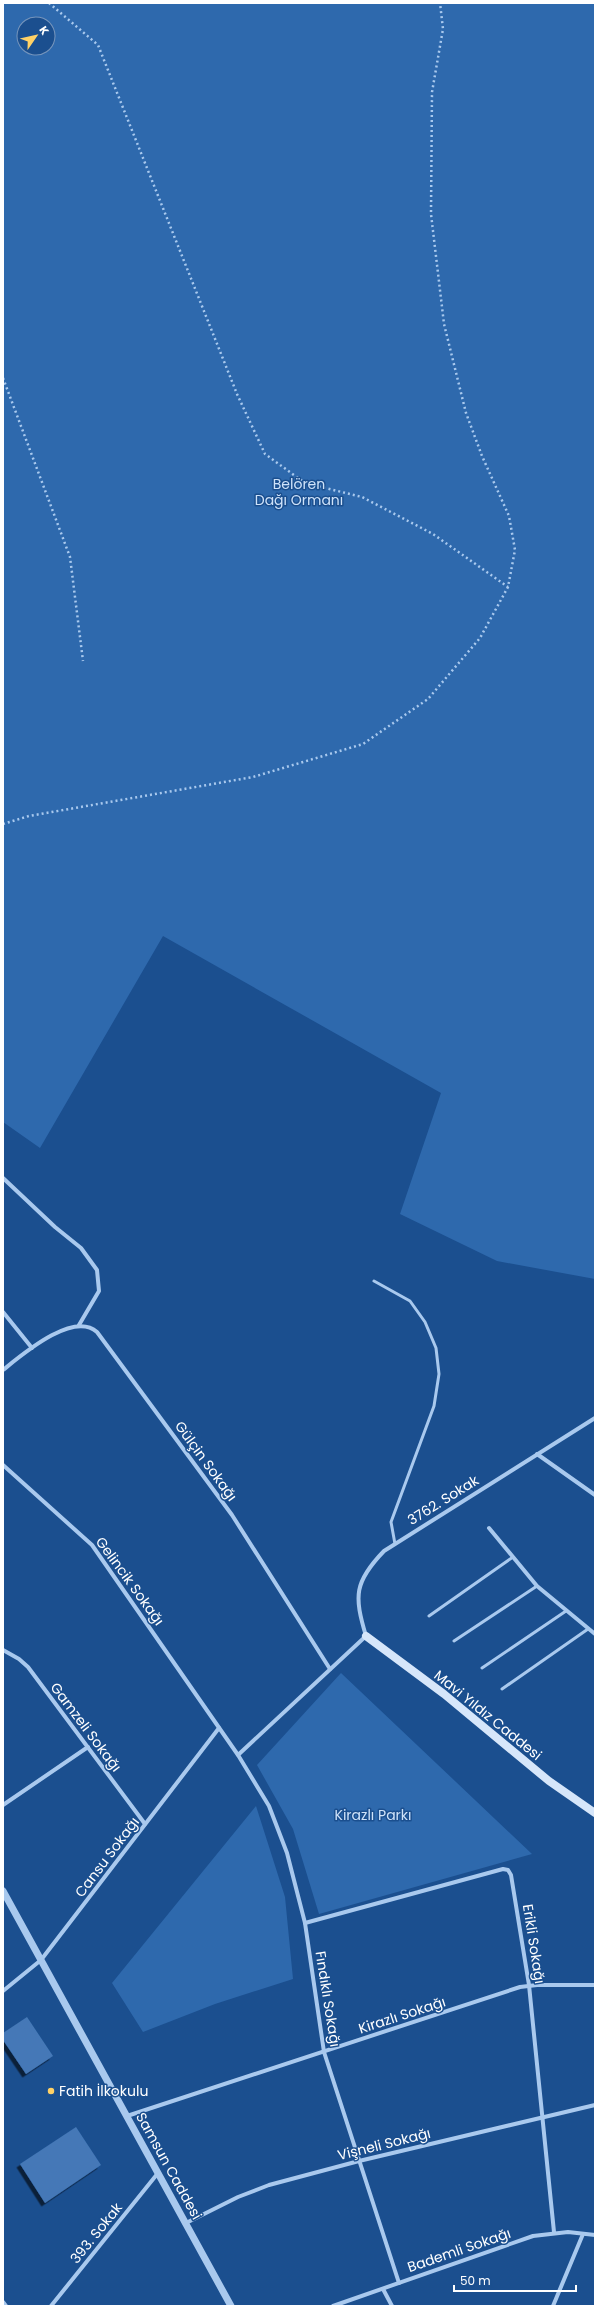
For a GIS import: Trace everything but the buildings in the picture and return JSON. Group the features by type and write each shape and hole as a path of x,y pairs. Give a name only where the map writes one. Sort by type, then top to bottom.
{"main road":[{"name":"Mavi Yıldız Caddesi","path":"366,1636 444,1694 549,1781 595,1813"}],"street":[{"path":"3,1178 55,1227 81,1248 97,1270 99,1291 79,1325 68,1328 32,1348 3,1370"},
{"path":"3,1312 32,1348"},
{"name":"Gülçin Sokağı","path":"79,1325 88,1326 97,1332 227,1509 330,1669"},
{"name":"3762. Sokak","path":"366,1636 358,1610 359,1588 368,1568 384,1551 595,1418"},
{"path":"537,1454 595,1495"},
{"name":"Gelincik Sokağı","path":"3,1465 92,1545 219,1728"},
{"path":"489,1528 537,1586 595,1634"},
{"path":"238,1755 366,1636"},
{"name":"Gamzeli Sokağı","path":"3,1650 19,1659 28,1667 145,1824"},
{"name":"Fındıklı Sokağı","path":"219,1728 258,1786 278,1826 305,1923 324,2052 399,2283"},
{"name":"Cansu Sokağı","path":"3,1991 41,1960 219,1728"},
{"path":"3,1805 88,1747"},
{"name":"Erikli Sokağı","path":"305,1923 503,1869 508,1870 512,1875 529,1985 554,2232"},
{"name":"Samsun Caddesi","path":"3,1891 231,2306"},
{"name":"Kirazlı Sokağı","path":"127,2116 529,1985 595,1984"},
{"name":"Vişneli Sokağı","path":"186,2223 238,2197 269,2185 359,2161 542,2116 595,2105"},
{"name":"393. Sokak","path":"51,2306 158,2173"},
{"name":"Bademli Sokağı","path":"333,2306 533,2236 554,2232 595,2235"},
{"path":"553,2306 583,2234"},
{"path":"383,2289 392,2306"},
{"path":"3,2302 6,2306"}],"lane":[{"path":"374,1281 410,1302 425,1322 436,1348 439,1374 434,1406 391,1522 395,1544"},
{"path":"429,1616 513,1557"},
{"path":"454,1641 537,1586"},
{"path":"482,1668 566,1611"},
{"path":"502,1689 588,1629"}],"path":[{"path":"49,3 98,45 237,394 265,454 305,482 362,497 433,534 508,587"},
{"path":"3,824 29,816 254,777 363,744 428,699 480,638 508,587 515,550 509,516 482,456 466,413 444,324 432,222 432,92 444,29 440,3"},
{"path":"3,378 70,557 84,661"}],"green space":[{"name":"Belören Dağı Ormanı","path":"3,3 595,3 595,1279 497,1261 400,1214 441,1093 163,936 40,1148 3,1122"},
{"name":"Kirazlı Parkı","path":"341,1673 532,1854 319,1914 293,1829 257,1765"},
{"path":"256,1806 285,1897 293,1979 215,2004 143,2032 112,1983"}],"place":[{"name":"Fatih İlkokulu","path":"51,2091"}]}
